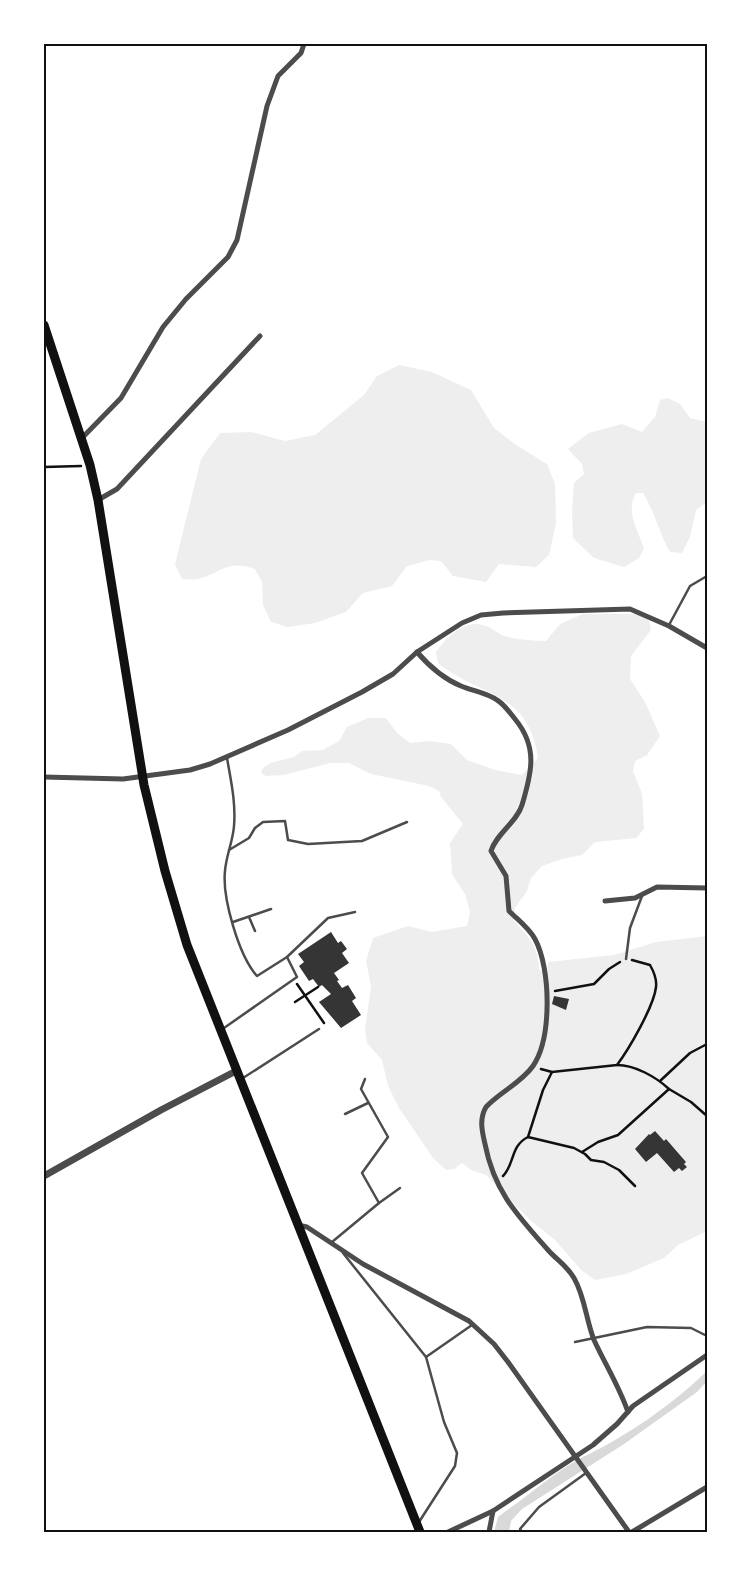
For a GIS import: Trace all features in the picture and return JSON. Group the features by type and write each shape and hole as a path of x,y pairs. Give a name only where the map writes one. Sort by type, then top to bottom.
{"highway":[{"path":"44,325 90,465 98,500 143,777 165,871 187,945 297,1226 419,1528"}],"street":[{"path":"81,439 122,398 162,327 186,299 228,257 237,240 267,106 278,76 301,52 304,44"},
{"path":"98,500 117,489 260,336"},
{"path":"44,777 123,779 143,777 190,770 227,758 362,692 393,674 417,652 471,618 503,613 630,609 668,626 707,648"},
{"path":"417,652 429,666 449,680 498,700 522,727 529,740 532,760 522,805 505,832 496,840 491,851 506,876 509,911 528,929 539,947 548,992 541,1044 533,1066 492,1101 483,1113 482,1129 489,1163 502,1196 550,1252 565,1265 574,1279 594,1339 621,1391 628,1412"},
{"path":"605,901 642,896 656,887 707,888"},
{"path":"44,1176 161,1110 238,1076"},
{"path":"297,1226 307,1227 342,1252 474,1324 494,1344 584,1471 631,1532 707,1487"},
{"path":"448,1532 493,1511 576,1458 593,1446 633,1406 707,1355"},
{"path":"489,1532 493,1511"}],"lane":[{"path":"668,626 690,586 707,576"},
{"path":"227,758 235,811 234,829 225,872 225,888 233,922 251,969 257,976 287,957 328,918 355,912"},
{"path":"229,850 249,838 255,828 264,822 285,821 288,840 308,844 362,841 407,822"},
{"path":"626,959 630,928 642,896"},
{"path":"233,922 271,909"},
{"path":"249,916 255,931"},
{"path":"220,1030 296,977 287,957"},
{"path":"238,1076 319,1029"},
{"path":"366,1079 361,1089 388,1138 362,1174 379,1203"},
{"path":"345,1114 368,1102"},
{"path":"331,1244 379,1203 400,1188"},
{"path":"342,1252 426,1357 444,1422 457,1453 455,1466 419,1528"},
{"path":"426,1357 474,1324"},
{"path":"575,1342 647,1327 691,1328 707,1336"},
{"path":"522,1532 520,1529 539,1507 584,1471"}],"path":[{"path":"44,468 90,465"},
{"path":"548,992 594,984 614,965 626,959 650,964 656,979 656,990 639,1030 617,1065"},
{"path":"293,979 325,1025 319,1029"},
{"path":"294,1002 318,987"},
{"path":"660,1081 690,1052 707,1044"},
{"path":"533,1066 552,1072 625,1065 660,1081 669,1089 691,1102 707,1116"},
{"path":"496,1182 507,1172 516,1146 528,1137 542,1090 552,1072"},
{"path":"582,1152 598,1142 618,1135 669,1089"},
{"path":"528,1137 582,1152 591,1160 612,1166 635,1186"}],"shaded area":[{"path":"399,365 432,372 471,390 494,428 516,445 547,464 555,484 556,523 549,555 536,567 499,564 486,582 453,576 441,561 429,560 407,566 392,586 363,593 346,612 315,623 288,627 271,622 263,605 262,582 255,569 245,566 231,566 198,579 182,579 175,564 201,459 220,433 251,432 285,441 315,435 364,395 377,376"},
{"path":"668,398 680,404 690,418 707,422 707,502 696,510 690,537 682,553 670,552 643,493 636,493 633,500 632,514 644,549 639,558 624,567 594,558 573,538 574,483 584,474 582,464 568,449 589,433 622,424 642,432 655,417 660,400"},
{"path":"583,614 637,614 649,620 651,630 631,656 630,679 645,702 660,736 647,755 635,761 633,771 642,794 644,829 636,838 595,842 582,855 542,866 531,878 527,891 515,908 514,921 532,942 537,954 539,969 547,975 548,962 614,955 656,942 707,936 707,1231 678,1245 664,1258 626,1274 595,1280 581,1270 555,1240 531,1221 486,1175 471,1170 462,1163 454,1169 446,1170 433,1158 399,1108 388,1086 382,1060 367,1043 365,1029 371,986 366,961 373,938 408,926 432,932 467,926 470,912 465,894 452,874 450,843 463,824 441,797 439,791 429,786 371,774 349,763 330,763 284,775 266,776 261,773 262,769 270,763 294,757 302,751 323,750 339,741 347,727 368,718 386,718 397,733 410,743 430,741 451,744 467,760 495,770 522,775 538,758 533,736 524,719 513,707 500,698 454,674 438,663 436,652 456,631 469,625 483,625 504,636 546,641 560,624"},
{"path":"707,1371 707,1381 697,1392 624,1444 522,1509 511,1521 509,1532 494,1532 498,1517 507,1510 573,1462 616,1439 664,1408"}],"building":[{"path":"331,932 338,943 341,941 347,949 342,953 349,963 334,973 342,988 348,985 356,998 352,1001 361,1015 341,1028 319,1002 331,994 322,985 319,987 313,979 309,981 299,966 304,962 298,954"},
{"path":"554,996 569,999 566,1010 552,1004"},
{"path":"655,1131 664,1141 666,1139 686,1162 684,1164 687,1167 682,1171 679,1168 674,1172 657,1153 646,1162 635,1149 649,1134"}]}
